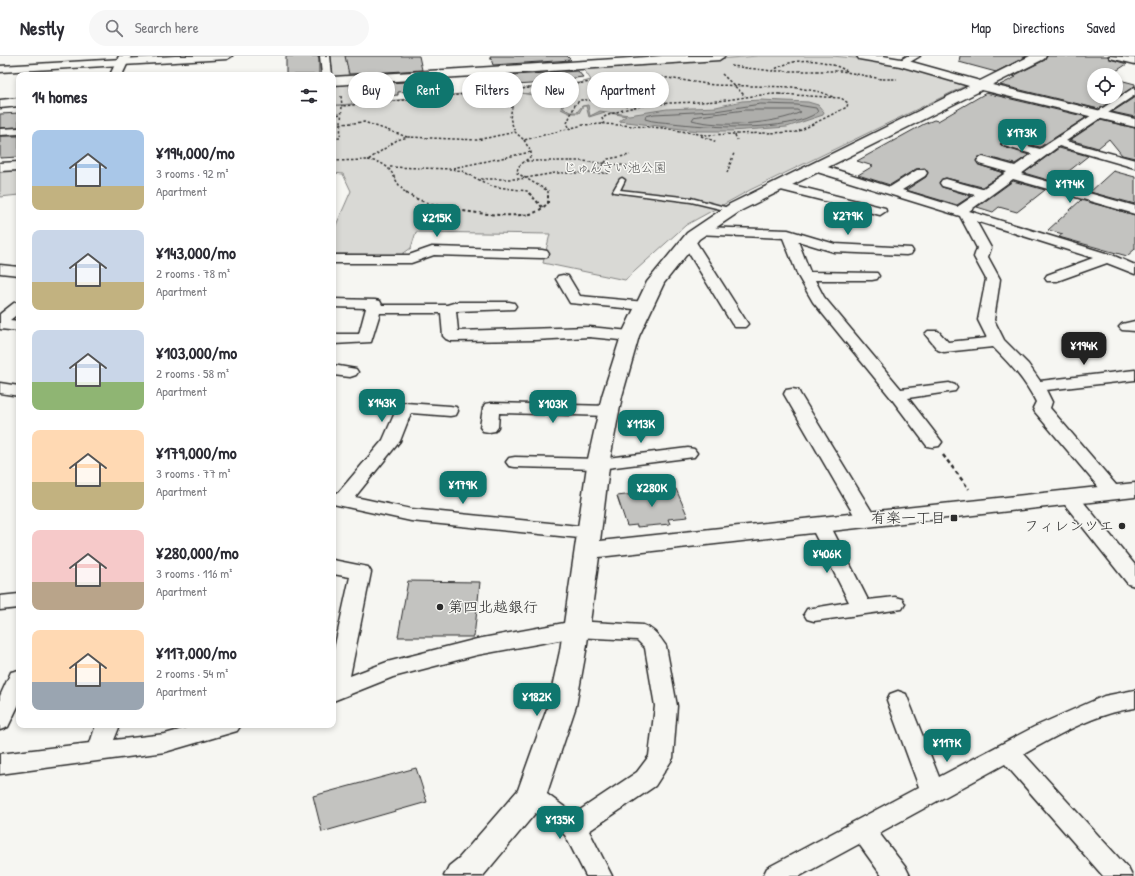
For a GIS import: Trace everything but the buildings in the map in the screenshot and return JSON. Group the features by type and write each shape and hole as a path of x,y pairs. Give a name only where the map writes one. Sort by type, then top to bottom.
{"street":[{"path":"0,69 123,59 227,56"},
{"path":"325,56 327,72"},
{"path":"336,82 719,56"},
{"path":"864,56 908,58 980,85 1135,123"},
{"path":"460,876 470,868 531,796 562,706 573,651 599,464 609,411 630,336 656,282 695,236 733,210 1040,56"},
{"path":"1114,56 1135,60"},
{"path":"117,72 123,59"},
{"path":"962,213 985,194 1056,142 1100,115 1135,90"},
{"path":"0,104 16,102"},
{"path":"0,132 16,130"},
{"path":"1056,142 1135,164"},
{"path":"1008,144 1041,154"},
{"path":"983,160 1015,173 1135,210"},
{"path":"0,167 16,166"},
{"path":"818,168 1107,258 1135,270"},
{"path":"892,191 921,173"},
{"path":"946,183 985,194"},
{"path":"781,186 880,211"},
{"path":"962,213 984,248 981,257 993,279 986,320 997,342 1022,367 1036,386 1044,402 1041,408 1124,491"},
{"path":"695,236 788,234 834,248 906,251"},
{"path":"788,234 805,276 818,299 897,394 933,442"},
{"path":"695,236 740,324"},
{"path":"336,259 411,259 432,251 542,254"},
{"path":"1052,278 1107,258"},
{"path":"0,269 16,271"},
{"path":"805,276 872,276"},
{"path":"563,279 575,300 645,306"},
{"path":"336,303 375,304 366,339 336,339"},
{"path":"374,309 448,309 457,306 509,306"},
{"path":"0,323 16,309"},
{"path":"448,309 451,336 535,335 589,332 630,336"},
{"path":"0,323 16,326"},
{"path":"933,334 944,347 997,342"},
{"path":"336,370 350,372"},
{"path":"1036,386 1135,375"},
{"path":"897,394 949,388"},
{"path":"792,394 868,520"},
{"path":"450,411 405,408 391,440 337,499 411,516 589,542 820,525 1124,491"},
{"path":"489,427 491,408 609,411"},
{"path":"515,462 599,464 688,453"},
{"path":"1069,497 1135,579"},
{"path":"820,525 862,608"},
{"path":"336,568 361,572 336,688"},
{"path":"0,603 16,601"},
{"path":"814,614 896,604"},
{"path":"336,693 387,670 477,647 575,629 643,633 655,646 666,706 661,758 646,779 574,828"},
{"path":"0,721 16,685"},
{"path":"776,876 1042,733 1112,702 1135,699"},
{"path":"898,700 933,791"},
{"path":"99,750 107,728"},
{"path":"0,764 99,750 164,743 213,728"},
{"path":"1008,752 1119,876"},
{"path":"531,796 574,828 599,876"},
{"path":"863,830 897,876"}],"lane":[{"path":"622,180 616,191 691,200 733,210"}],"path":[{"path":"772,71 783,62 807,60 826,61 836,64 848,72"},
{"path":"731,66 772,71 848,72 881,80 899,78"},
{"path":"722,74 745,96"},
{"path":"669,78 714,85 795,88 816,91 846,100 848,103 847,107 797,132 735,135 691,134"},
{"path":"523,89 587,82"},
{"path":"336,139 340,138 342,106 462,94"},
{"path":"669,102 714,101 745,96 784,94 835,97"},
{"path":"569,128 567,123 576,103 583,99 587,99"},
{"path":"390,167 396,182 410,196 432,204 454,209 490,213 530,214 543,208 548,204 548,191 542,186 517,173 518,167 531,156 531,152 524,140 515,132 510,118 512,108"},
{"path":"604,124 602,118 624,108"},
{"path":"336,115 342,114"},
{"path":"340,124 364,122 408,137"},
{"path":"524,140 569,128 604,124 664,128 718,142"},
{"path":"368,160 397,140 408,137 440,137 477,140 515,132"},
{"path":"735,135 737,140"},
{"path":"336,160 368,160 382,163 390,167 451,168 531,152"},
{"path":"727,173 734,152"},
{"path":"596,173 608,159 630,155"},
{"path":"526,161 583,161 629,166"},
{"path":"451,168 480,179 491,186 527,191 543,208"},
{"path":"480,179 525,178 554,173 618,173"},
{"path":"933,442 970,491"}],"green space":[{"path":"331,56 346,56 348,72 348,104 336,105 336,72 332,72"},
{"name":"じゅんさい池公園","path":"759,56 831,56 856,58 898,66 962,83 965,86 750,190 686,225 625,280 543,263 550,234 416,232 411,248 401,255 336,254 336,225 351,191 343,174 336,173 336,106 348,105 348,108 395,108 395,100 403,99 403,108 454,108 454,95 462,94 462,108 523,108 523,88 531,87 531,108 579,108 579,83 587,81 587,108 669,108 669,72 587,72 587,74 583,68"},
{"path":"16,168 16,195 0,197 0,170"}],"water":[{"path":"761,100 808,102 818,105 824,112 823,115 787,127 731,131 698,131 619,121 626,116 605,112 589,117 586,106 583,106 579,113 569,113 561,108 570,112 577,112 582,106 587,105 590,116 600,111 629,115 667,109 716,107 742,101"}],"place":[{"name":"有楽一丁目","path":"954,518"},
{"name":"フィレンツエ","path":"1122,526"},
{"name":"第四北越銀行","path":"440,607"}]}
